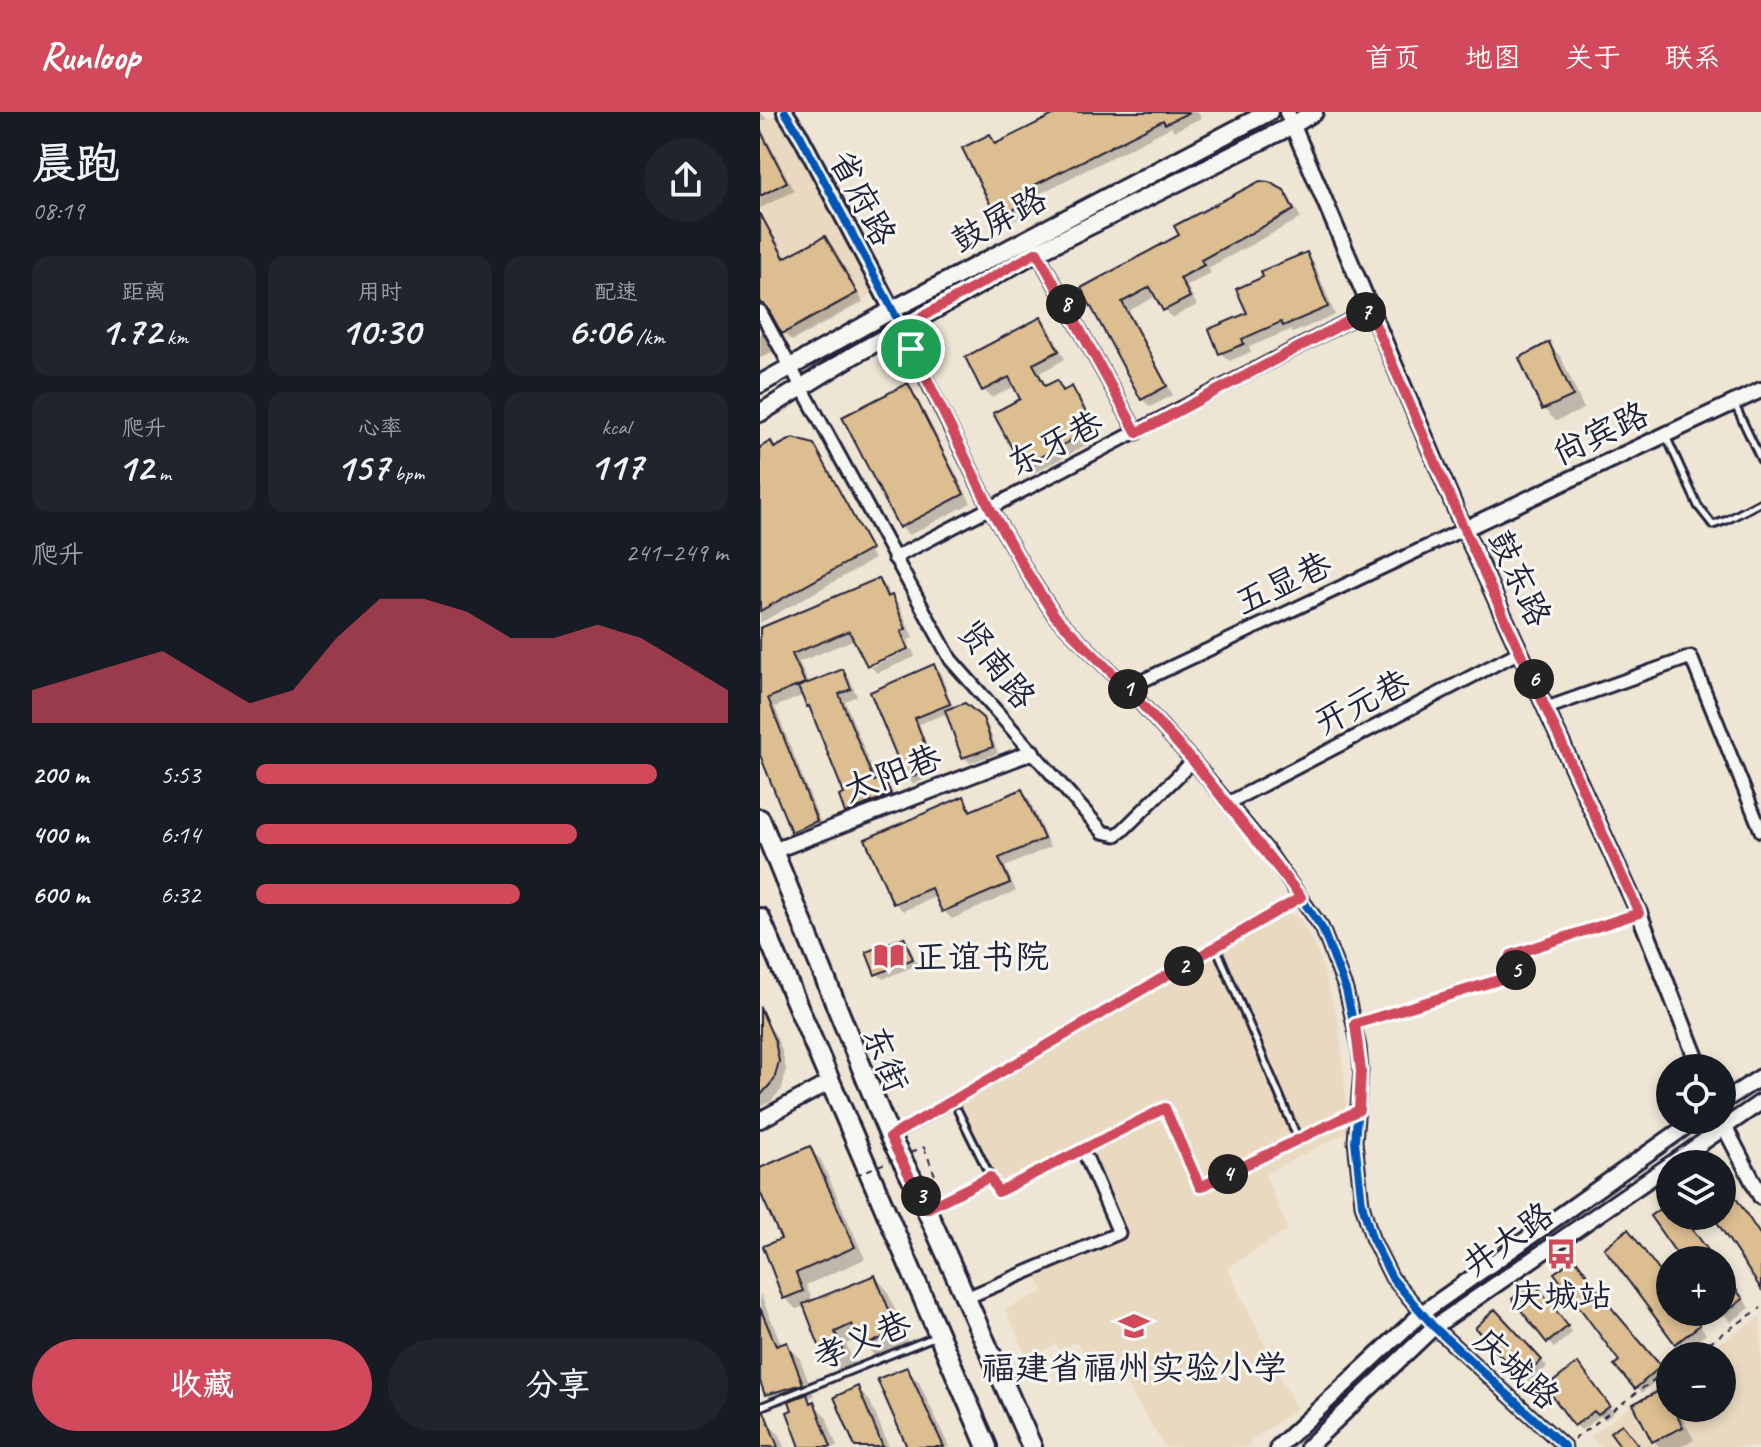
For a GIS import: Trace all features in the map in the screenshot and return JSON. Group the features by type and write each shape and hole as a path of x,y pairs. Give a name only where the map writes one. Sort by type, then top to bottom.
{"main road":[{"name":"鼓屏路","path":"760,384 892,310 1269,112"},
{"name":"鼓屏路","path":"760,413 1037,252 1290,119 1314,112"},
{"name":"东街","path":"760,819 890,1137 916,1186 1032,1447"},
{"name":"东街","path":"760,918 987,1447"}],"street":[{"name":"省府路","path":"785,112 892,310"},
{"name":"鼓东路","path":"1290,119 1464,529 1639,913 1694,1054"},
{"path":"1037,252 1137,433"},
{"name":"庆城路","path":"892,310 990,508 1055,616 1127,688 1193,761 1301,897 1328,942 1355,1024 1361,1071 1355,1141 1362,1204 1372,1238 1392,1278 1434,1327 1565,1447"},
{"name":"东牙巷","path":"894,558 1369,310"},
{"name":"贤南路","path":"760,311 951,660 1103,832 1116,835 1193,761"},
{"name":"尚宾路","path":"1464,529 1761,390"},
{"name":"五显巷","path":"1127,688 1464,529"},
{"name":"开元巷","path":"1228,803 1521,651"},
{"path":"1547,708 1691,657 1761,831"},
{"name":"太阳巷","path":"773,851 1032,752"},
{"path":"1736,1093 1761,1077"},
{"path":"760,1120 830,1082"},
{"name":"井大路","path":"1736,1115 1761,1102"},
{"path":"1278,1447 1422,1313 1675,1134"},
{"name":"井大路","path":"1308,1447 1434,1327 1706,1134"},
{"path":"1728,1134 1761,1197"},
{"path":"966,1298 1119,1233 1087,1159"}],"lane":[{"path":"1734,403 1761,460"},
{"path":"1666,436 1698,506 1713,525 1761,502"},
{"path":"890,1137 1301,897"},
{"path":"1216,947 1299,1141"},
{"path":"958,1111 998,1192 1165,1108 1200,1187 1359,1110"},
{"path":"926,1209 990,1177"},
{"name":"孝义巷","path":"760,1407 938,1335"}],"path":[{"path":"1355,1024 1518,974 1511,955 1639,913"},
{"path":"856,1175 924,1147 936,1178 916,1186"},
{"path":"1710,1342 1761,1308"},
{"path":"1565,1447 1656,1379"}],"shaded area":[{"path":"780,112 875,292 760,357 760,125"},
{"path":"1292,914 1301,920 1319,955 1339,1025 1349,1131 1265,1174 1288,1230 1227,1268 1296,1409 1248,1443 1251,1447 1165,1447 1112,1362 1096,1372 1078,1344 1073,1343 1059,1350 1056,1344 1028,1359 1005,1309 1043,1292 1037,1277 1128,1236 1092,1153 995,1199 952,1110 1281,916"},
{"path":"1761,1316 1761,1447 1600,1447 1591,1436 1656,1387 1656,1422 1736,1422 1736,1342 1721,1342"}],"building":[{"path":"1059,112 1190,112 1165,124 1163,120 1019,193 1025,204 997,218 962,148 990,134 995,144"},
{"path":"760,130 787,182 760,196"},
{"path":"1260,181 1284,190 1294,210 1201,260 1204,265 1180,278 1190,297 1163,311 1150,287 1122,302 1167,386 1141,400 1081,288 1179,235 1174,226"},
{"path":"760,213 784,258 825,236 857,293 782,334 767,307 760,303"},
{"path":"1307,252 1328,307 1283,326 1281,322 1242,339 1244,344 1219,354 1209,329 1247,313 1236,289 1263,277 1261,271"},
{"path":"1041,317 1059,351 1033,364 1045,386 1057,380 1063,391 1072,386 1087,415 1078,420 1085,433 1022,467 993,413 1020,399 1009,377 982,391 965,357"},
{"path":"1549,342 1573,396 1542,410 1519,358"},
{"path":"908,383 964,494 899,528 842,417"},
{"path":"793,438 814,444 871,549 760,611 760,447 771,441 774,448"},
{"path":"879,578 887,597 892,595 906,629 901,632 908,649 867,666 849,631 792,654 805,683 768,698 817,821 791,832 760,755 760,628"},
{"path":"934,664 950,704 915,718 934,769 906,779 870,692"},
{"path":"843,669 851,689 839,694 874,781 884,778 891,794 845,813 839,796 844,794 809,706 798,687"},
{"path":"965,703 983,718 993,747 962,758 945,710"},
{"path":"1022,789 1044,839 999,858 1010,883 942,912 931,888 893,904 865,839 964,796 970,811"},
{"name":"正谊书院","path":"904,937 913,959 875,975 866,952"},
{"path":"760,1007 775,1041 779,1061 774,1080 760,1096"},
{"path":"810,1146 855,1247 796,1273 803,1291 783,1299 763,1246 781,1239 760,1192 760,1168"},
{"path":"1736,1198 1761,1236 1761,1289 1736,1251 1736,1246 1733,1246 1722,1230 1736,1230"},
{"path":"1628,1229 1656,1266 1656,1318 1604,1248"},
{"path":"1660,1230 1693,1230 1705,1246 1671,1246"},
{"path":"1575,1258 1656,1360 1656,1370 1635,1389 1614,1365 1619,1361 1554,1273"},
{"path":"875,1275 898,1332 862,1346 852,1324 835,1332 844,1353 825,1361 803,1304"},
{"path":"1534,1282 1568,1326 1547,1343 1512,1299"},
{"path":"1736,1289 1743,1299 1736,1304"},
{"path":"760,1308 776,1346 787,1342 803,1384 765,1395 760,1381"},
{"path":"1495,1309 1542,1360 1522,1379 1475,1328"},
{"path":"1662,1326 1699,1326 1678,1342 1674,1342"},
{"path":"1578,1363 1610,1406 1598,1415 1594,1411 1574,1426 1546,1387"},
{"path":"907,1367 944,1447 907,1447 877,1379"},
{"path":"858,1386 883,1447 855,1447 834,1397"},
{"path":"1656,1392 1656,1422 1680,1422 1683,1427 1652,1442 1633,1404"},
{"path":"807,1394 810,1403 814,1401 831,1447 800,1447 787,1412 792,1410 789,1401"},
{"path":"764,1411 778,1447 760,1447 760,1412"},
{"path":"1622,1424 1640,1447 1621,1447 1610,1432"}],"cycle path":[{"path":"785,112 902,328 990,508 1055,616 1127,688 1193,761 1267,850 1322,928 1346,990 1359,1047 1361,1071 1355,1141 1362,1204 1372,1238 1392,1278 1434,1327 1565,1447"},
{"path":"890,1137 1301,897"}],"place":[{"name":"正谊书院","path":"889,956"},
{"name":"庆城站","path":"1561,1254"},
{"name":"福建省福州实验小学","path":"1134,1326"}],"route":[{"path":"1037,252 1137,433 1369,310 1464,529 1639,913 1511,955 1518,974 1355,1024 1361,1071 1359,1110 1200,1187 1165,1108 998,1192 990,1177 926,1209 890,1137 1301,897 1267,850 1193,761 1127,688 1055,616 990,508 911,349 902,328 1037,252"}]}
